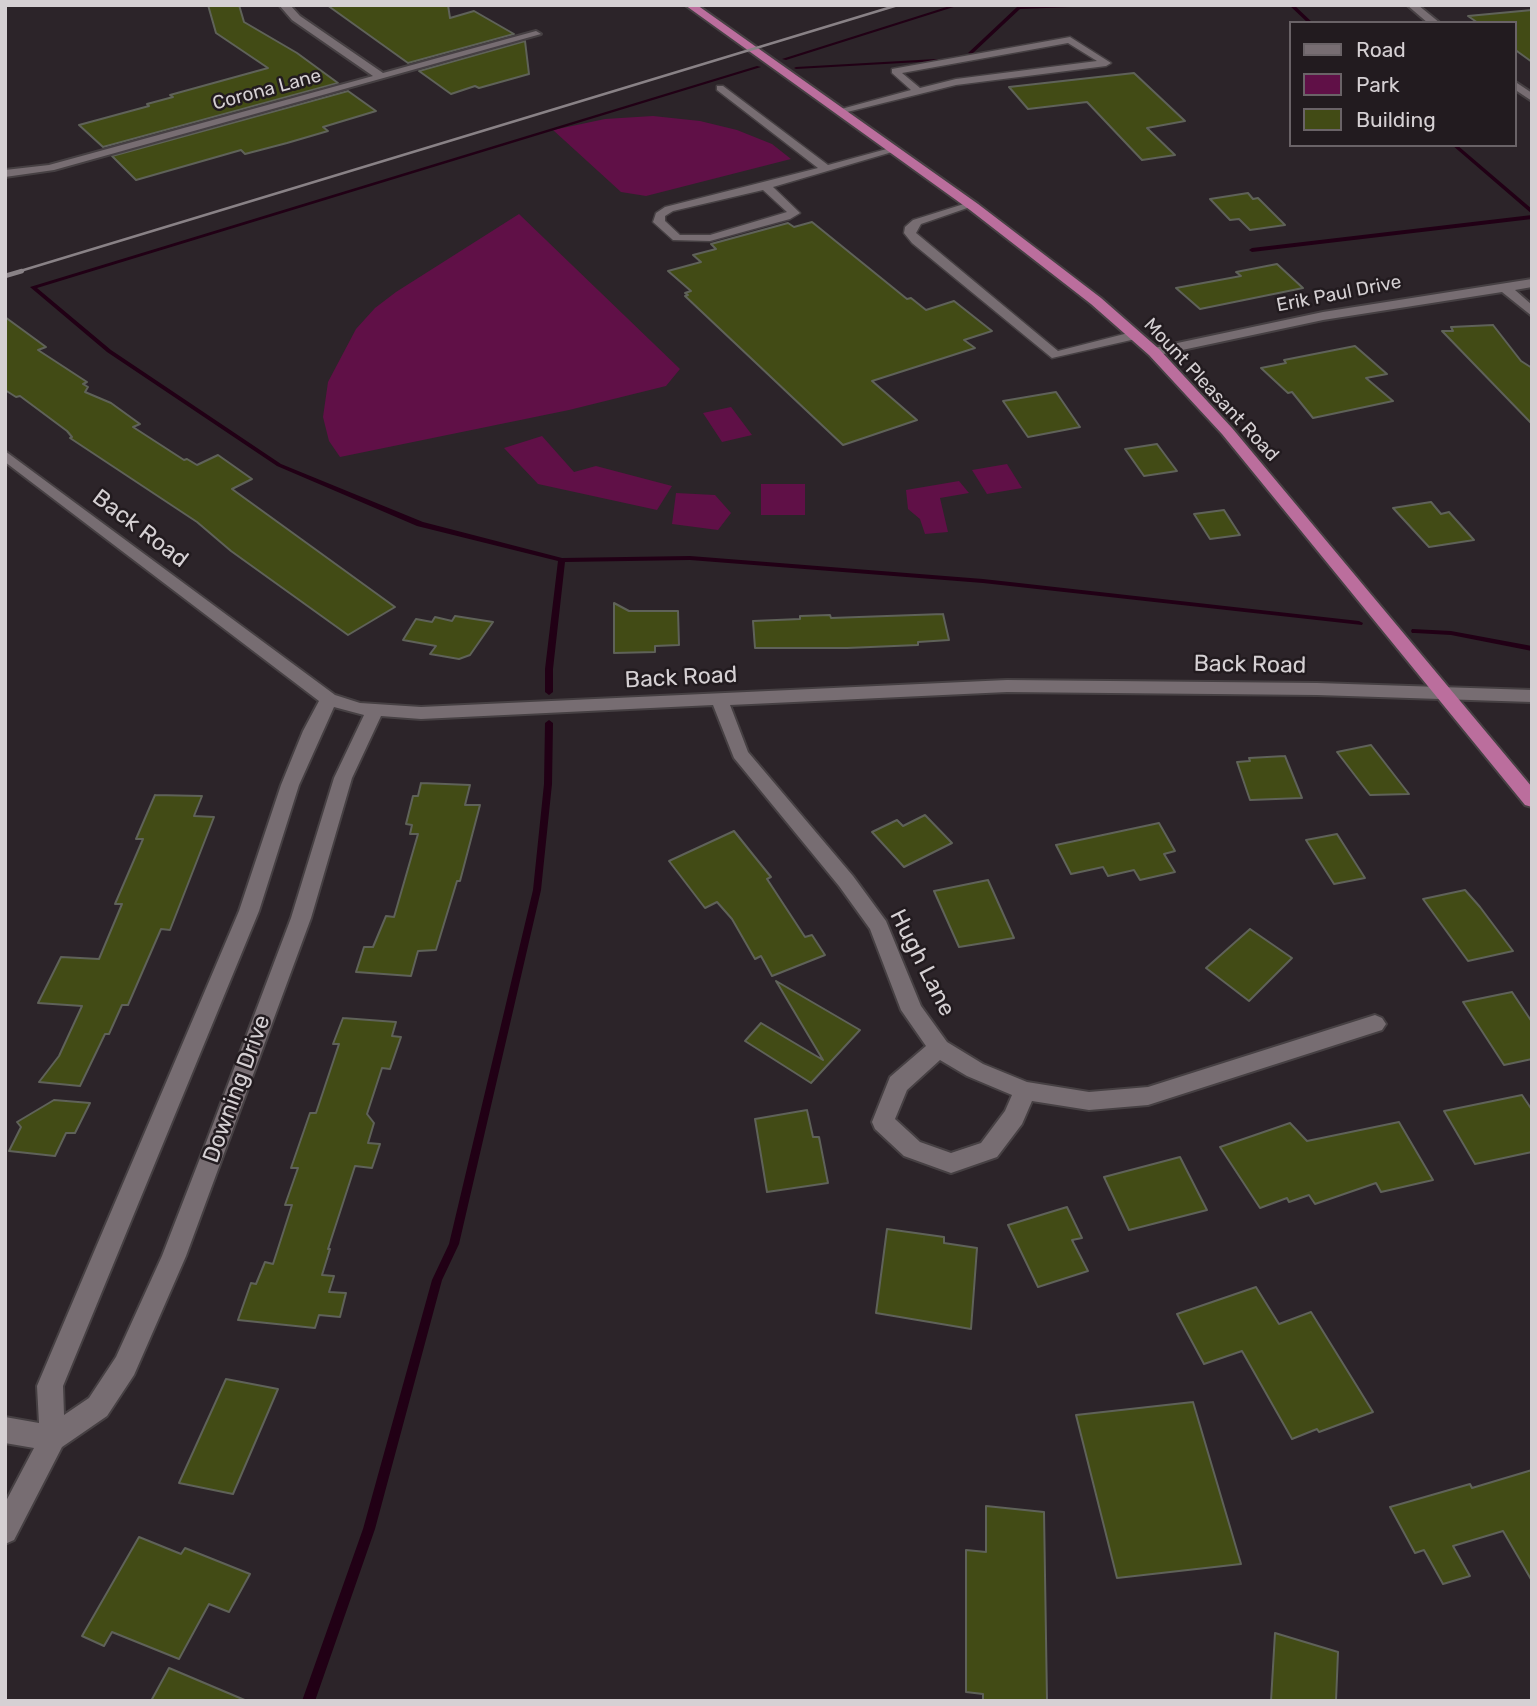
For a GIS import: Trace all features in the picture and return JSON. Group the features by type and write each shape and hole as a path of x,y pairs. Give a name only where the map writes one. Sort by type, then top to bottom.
{"highway":[{"name":"Mount Pleasant Road","path":"690,5 971,205 1136,335 1227,431 1532,800"}],"street":[{"path":"284,5 296,18 381,76"},
{"path":"1412,5 1432,21"},
{"name":"Corona Lane","path":"5,174 50,168 536,34"},
{"path":"1516,86 1532,98"},
{"name":"Erik Paul Drive","path":"1154,352 1336,314 1532,283"},
{"path":"1504,286 1532,312"},
{"name":"Back Road","path":"5,455 329,699 345,706 375,711 421,713 1007,686 1443,692 1532,696"},
{"path":"5,1430 53,1438 50,1386 248,912 290,785 312,731 329,699"},
{"name":"Hugh Lane","path":"719,699 740,754 846,881 879,926 912,1010 939,1048 975,1070 1025,1091 1089,1101 1148,1096 1375,1024"},
{"name":"Downing Drive","path":"5,1531 53,1438 98,1407 125,1366 174,1256 301,918 343,778 359,737 375,711"},
{"path":"939,1048 898,1084 883,1122 912,1149 951,1163 989,1150 1014,1117 1025,1091"}],"lane":[{"path":"839,111 956,82 1106,63 1070,40 895,71 917,91"},
{"path":"720,88 826,169"},
{"path":"765,186 794,213 710,238 677,237 659,222 660,215 668,209 765,186 894,150"},
{"path":"971,205 917,222 911,227 911,233 916,241 1056,355 1136,335"}],"green space":[{"path":"653,116 700,121 737,130 772,144 791,159 646,196 621,192 553,130 605,119"},
{"path":"519,214 680,369 666,386 569,410 340,457 329,441 323,417 328,382 356,329 375,308 396,292"},
{"path":"731,407 752,435 722,442 703,413"},
{"path":"542,436 574,472 596,466 672,486 657,510 538,484 504,448"},
{"path":"1007,464 1022,488 987,494 972,470"},
{"path":"959,481 969,493 940,498 948,532 925,534 920,519 908,509 906,490"},
{"path":"761,484 805,484 805,515 761,515"},
{"path":"676,493 715,495 731,513 718,530 672,524"}],"building":[{"path":"208,5 239,5 244,22 297,53 338,83 103,147 79,125 149,106 147,104 173,97 170,95 268,68 216,33"},
{"path":"327,5 448,5 450,18 474,11 514,34 408,63"},
{"path":"1532,10 1532,62 1516,50 1516,21 1475,21 1468,16"},
{"path":"525,41 529,74 451,94 419,71"},
{"path":"1134,73 1185,121 1147,128 1175,155 1142,160 1087,102 1028,109 1009,87"},
{"path":"348,91 376,111 323,127 328,131 287,143 245,154 241,150 136,180 112,156"},
{"path":"1248,193 1253,199 1258,198 1285,225 1250,230 1239,219 1230,220 1210,199"},
{"path":"812,222 907,299 911,298 926,310 954,301 992,331 964,340 975,348 872,381 917,420 843,445 685,296 688,295 685,293 691,291 668,271 701,262 693,255 716,249 711,244 788,223 794,227"},
{"path":"1277,264 1303,288 1200,309 1176,288 1241,276 1236,272"},
{"path":"5,317 46,347 38,350 87,382 83,384 88,387 85,392 111,403 140,424 133,427 184,460 197,465 218,455 252,479 232,489 395,607 348,635 231,551 197,522 70,438 72,437 67,431 20,396 16,397 5,390"},
{"path":"1493,325 1521,361 1532,368 1532,424 1442,331 1453,331 1451,327"},
{"path":"1355,346 1387,374 1366,378 1393,401 1313,418 1292,392 1288,393 1261,368 1286,363 1284,360"},
{"path":"1056,392 1080,427 1028,437 1003,401"},
{"path":"1157,444 1177,471 1144,476 1125,449"},
{"path":"1431,502 1441,514 1449,512 1474,540 1429,547 1393,508"},
{"path":"1224,510 1240,535 1210,539 1194,514"},
{"path":"614,603 629,611 678,611 679,645 655,646 655,652 614,653"},
{"path":"943,614 949,640 918,642 918,645 847,648 755,648 753,621 800,619 800,616 830,615 831,618"},
{"path":"455,616 493,622 470,655 459,659 430,654 436,646 403,640 416,619 432,622 435,617 452,621"},
{"path":"1371,745 1409,794 1370,795 1337,752"},
{"path":"1285,756 1302,798 1250,800 1237,762 1250,761 1249,758"},
{"path":"421,783 470,785 465,805 480,805 460,881 457,881 436,950 418,951 411,976 356,972 364,947 373,947 386,916 394,917 418,834 410,834 412,825 406,824 413,796 418,796"},
{"path":"155,795 202,796 194,816 214,817 170,930 161,929 128,1005 122,1005 80,1086 39,1082 59,1056 82,1006 38,1003 61,957 99,959 122,904 115,904 143,839 136,839"},
{"path":"925,815 952,843 904,867 872,832 897,820 903,826"},
{"path":"1159,823 1175,851 1164,854 1175,872 1140,880 1134,870 1108,876 1103,867 1071,874 1056,845"},
{"path":"734,831 771,877 767,879 805,937 812,935 825,955 772,976 761,956 755,959 732,919 717,902 705,908 669,861"},
{"path":"1337,834 1365,878 1334,884 1306,840"},
{"path":"988,880 1014,938 959,947 934,891"},
{"path":"1465,890 1513,951 1468,961 1423,899"},
{"path":"1250,929 1292,958 1249,1001 1206,968"},
{"path":"776,981 860,1030 811,1083 745,1041 761,1023 823,1060"},
{"path":"1512,992 1532,1022 1532,1059 1504,1065 1463,1002"},
{"path":"343,1018 396,1022 392,1036 401,1037 390,1069 382,1068 367,1114 374,1123 368,1143 380,1144 372,1168 355,1166 322,1275 334,1276 329,1292 346,1293 340,1317 319,1315 315,1328 238,1320 251,1283 256,1284 265,1262 273,1264 292,1205 285,1205 298,1168 291,1168 310,1113 316,1113 339,1044 333,1044"},
{"path":"1522,1095 1532,1110 1532,1152 1475,1164 1444,1111"},
{"path":"54,1100 90,1103 75,1133 66,1133 55,1156 9,1151 21,1127 17,1122"},
{"path":"807,1110 813,1137 819,1137 828,1183 767,1192 755,1119"},
{"path":"1399,1122 1433,1180 1381,1192 1376,1183 1315,1204 1309,1195 1289,1202 1287,1198 1260,1208 1220,1147 1290,1123 1307,1141"},
{"path":"1180,1157 1207,1210 1129,1230 1104,1177"},
{"path":"1067,1207 1082,1238 1072,1240 1088,1271 1038,1287 1008,1225"},
{"path":"887,1229 944,1237 944,1243 977,1248 971,1329 876,1313"},
{"path":"1256,1287 1279,1324 1311,1312 1373,1412 1292,1439 1242,1351 1204,1364 1177,1314"},
{"path":"226,1379 278,1389 233,1494 179,1483"},
{"path":"1193,1402 1241,1564 1117,1578 1076,1415"},
{"path":"1532,1470 1532,1581 1503,1531 1453,1546 1470,1576 1443,1584 1424,1550 1415,1553 1390,1507 1470,1484 1472,1488"},
{"path":"986,1506 1044,1512 1047,1701 983,1701 983,1694 966,1692 966,1550 986,1552"},
{"path":"139,1537 181,1554 185,1548 250,1574 229,1612 209,1604 179,1659 112,1632 104,1646 82,1636"},
{"path":"1275,1633 1338,1652 1336,1701 1271,1701"},
{"path":"169,1668 247,1701 151,1701"}],"waterway":[{"path":"784,59 958,5"},
{"path":"970,53 1019,8 1121,5"},
{"path":"1291,5 1309,21"},
{"path":"796,68 936,60"},
{"path":"562,560 420,524 279,465 109,351 33,287 759,67"},
{"path":"1456,147 1532,212"},
{"path":"1252,250 1532,217"},
{"path":"562,560 690,558 983,581 1359,623"},
{"path":"549,692 549,669 562,560"},
{"path":"1415,631 1451,633 1532,649"},
{"path":"308,1701 369,1529 437,1280 454,1244 537,890 548,784 549,723"}],"railway":[{"path":"17,272 898,5"},
{"path":"5,276 22,271"}]}
